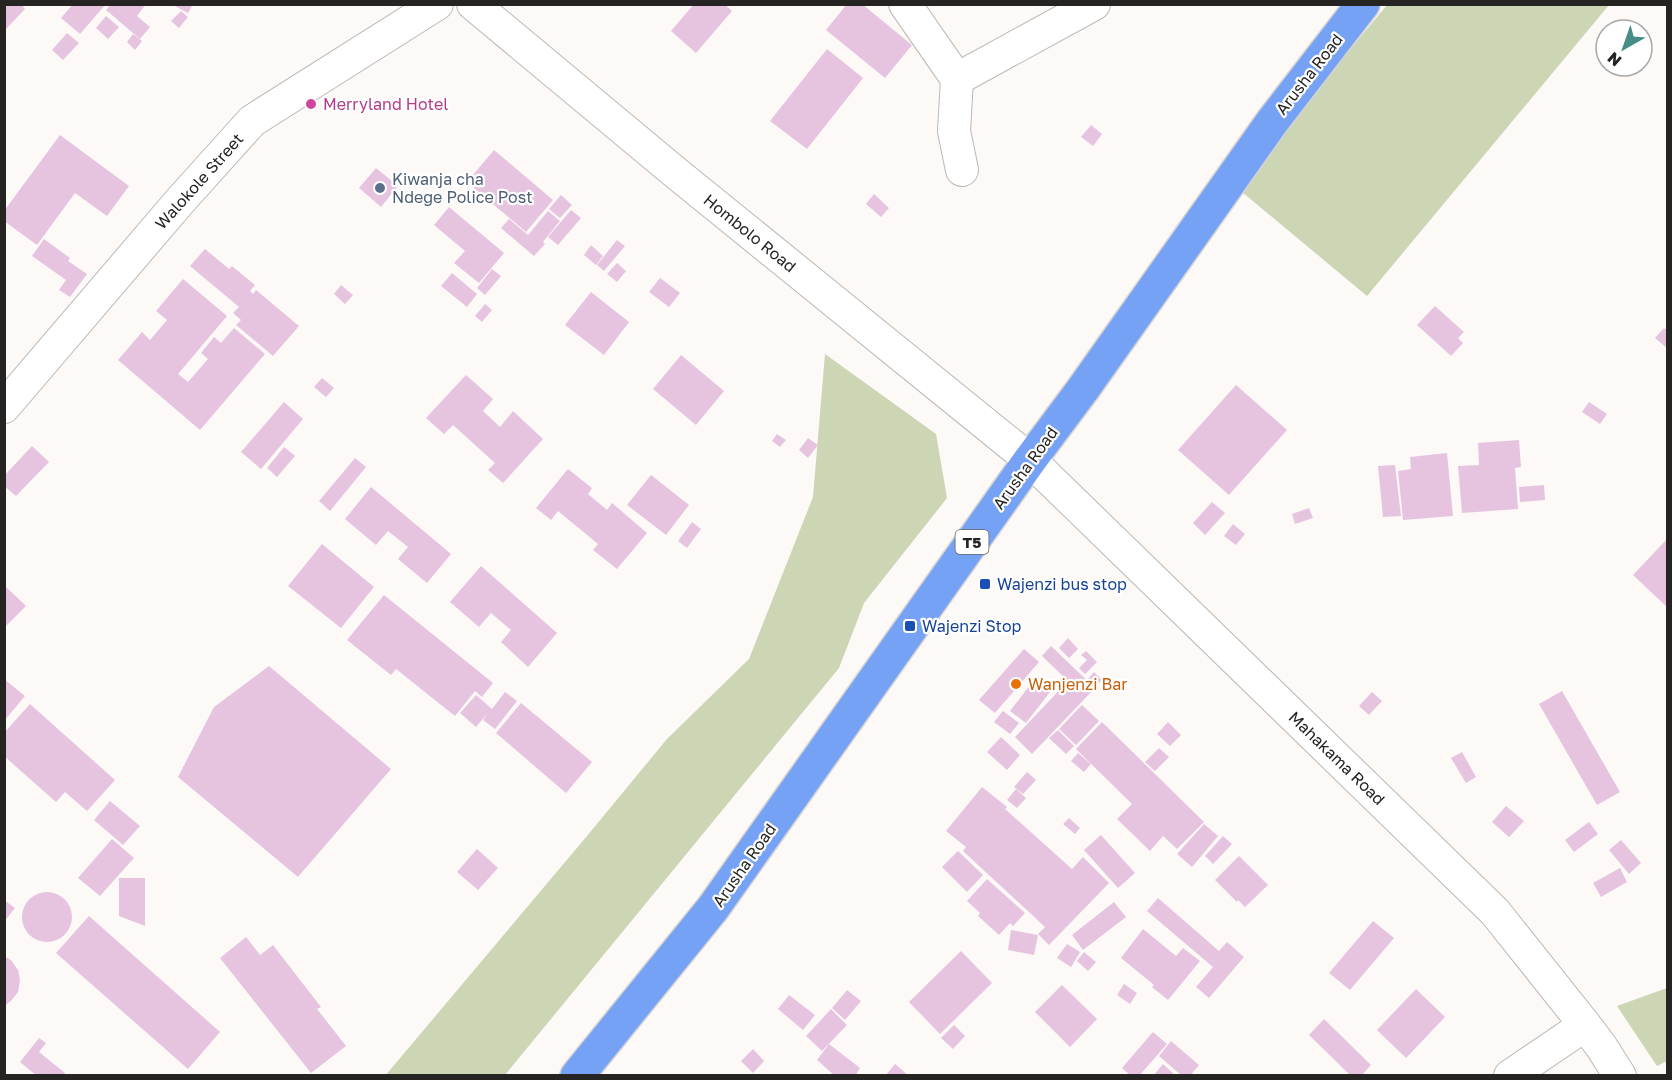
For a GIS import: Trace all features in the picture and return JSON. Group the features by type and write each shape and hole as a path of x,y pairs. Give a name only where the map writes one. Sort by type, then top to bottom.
{"highway":[{"name":"Arusha Road","path":"578,1076 713,908 1272,122 1363,4"}],"street":[{"name":"Walokole Street","path":"7,398 252,122 437,4"},
{"name":"Hombolo Road","path":"472,4 1030,460"},
{"path":"904,4 957,79 954,130 962,170"},
{"path":"957,79 1094,4"},
{"name":"Mahakama Road","path":"1030,460 1495,912 1593,1035 1620,1076"},
{"path":"1510,1076 1593,1035"}],"green space":[{"path":"1387,5 1609,5 1598,18 1594,18 1594,23 1367,296 1236,187"},
{"path":"825,354 936,434 947,498 864,603 839,668 505,1075 385,1076 667,739 749,659 813,497"},
{"path":"1667,988 1667,1061 1657,1066 1617,1006"}],"building":[{"path":"4,4 21,4 25,9 4,31"},
{"path":"73,4 106,4 80,34 61,18"},
{"path":"111,4 146,4 137,16 150,27 140,39 106,10"},
{"path":"171,4 193,4 188,13"},
{"path":"694,4 724,4 732,11 696,53 671,31"},
{"path":"847,4 862,4 912,45 885,78 826,30"},
{"path":"181,11 188,17 179,28 171,21"},
{"path":"106,16 119,27 108,39 96,28"},
{"path":"67,33 79,43 63,60 52,50"},
{"path":"133,34 142,41 135,50 127,42"},
{"path":"827,49 863,78 807,149 770,121"},
{"path":"1091,125 1102,134 1093,146 1081,137"},
{"path":"60,135 129,186 107,216 75,193 37,245 4,221 4,211"},
{"path":"494,150 553,200 526,232 467,182"},
{"path":"376,168 398,186 381,207 359,188"},
{"path":"874,194 889,208 881,217 866,204"},
{"path":"561,195 572,205 560,218 549,209"},
{"path":"449,207 504,253 479,283 454,263 465,251 434,225"},
{"path":"571,210 581,218 558,245 548,237"},
{"path":"548,211 560,221 534,256 501,228 509,219 528,235"},
{"path":"44,239 70,258 68,261 87,274 70,297 59,290 66,280 32,256"},
{"path":"617,240 625,246 604,271 597,265"},
{"path":"591,245 603,256 596,265 584,255"},
{"path":"205,249 229,269 232,266 255,285 250,291 253,294 256,290 299,326 273,356 236,325 241,320 233,313 239,307 190,266"},
{"path":"617,263 626,271 617,282 607,274"},
{"path":"492,269 501,276 485,295 477,288"},
{"path":"452,273 477,294 467,307 441,286"},
{"path":"660,278 680,293 669,307 649,292"},
{"path":"183,279 227,316 178,374 188,382 208,359 201,353 214,337 221,343 234,328 265,354 200,430 118,360 142,332 150,340 167,320 156,311"},
{"path":"341,285 353,295 345,304 334,294"},
{"path":"591,292 629,322 604,355 565,325"},
{"path":"485,304 492,310 482,322 475,316"},
{"path":"1435,306 1464,332 1458,338 1463,343 1451,356 1417,325"},
{"path":"1664,328 1668,331 1668,349 1655,338"},
{"path":"681,355 724,391 696,425 653,389"},
{"path":"466,375 493,399 483,411 500,427 513,411 543,439 503,483 488,470 495,463 453,425 444,434 426,418"},
{"path":"322,378 334,388 326,397 314,387"},
{"path":"1236,385 1287,430 1229,495 1178,450"},
{"path":"284,402 303,419 261,469 241,452"},
{"path":"1589,402 1607,414 1600,424 1582,412"},
{"path":"777,434 786,440 780,447 772,441"},
{"path":"808,438 818,445 808,458 799,450"},
{"path":"1519,440 1521,467 1515,468 1518,509 1462,513 1458,466 1479,465 1478,443"},
{"path":"32,446 49,462 16,496 4,486 4,476"},
{"path":"284,447 295,456 277,477 267,468"},
{"path":"1447,453 1453,516 1403,520 1398,471 1411,469 1410,457"},
{"path":"355,458 366,467 330,511 319,501"},
{"path":"1395,465 1401,516 1383,517 1378,466"},
{"path":"568,469 592,488 588,494 607,510 612,503 647,533 617,569 593,550 598,544 558,511 551,520 536,508"},
{"path":"651,475 689,505 666,535 627,505"},
{"path":"1544,485 1545,500 1520,502 1519,487"},
{"path":"371,487 451,554 427,583 398,559 408,547 388,531 376,545 345,519"},
{"path":"1212,502 1225,513 1205,535 1193,523"},
{"path":"1309,508 1313,518 1295,524 1292,514"},
{"path":"692,522 701,529 687,548 678,541"},
{"path":"1233,524 1245,534 1236,545 1224,536"},
{"path":"1668,538 1668,608 1633,575"},
{"path":"322,544 374,587 341,628 288,586"},
{"path":"481,566 557,633 528,667 501,642 511,630 491,613 479,627 450,602"},
{"path":"4,585 26,606 4,628"},
{"path":"384,595 493,683 482,697 475,691 455,716 396,669 391,675 347,640"},
{"path":"1068,638 1078,649 1069,658 1059,648"},
{"path":"1051,646 1095,688 1032,754 1015,737 1068,681 1042,656"},
{"path":"1024,649 1039,662 995,713 979,700"},
{"path":"1086,651 1097,662 1085,674 1079,668 1087,660 1081,655"},
{"path":"269,666 391,769 298,877 178,777 214,707"},
{"path":"1094,672 1102,680 1096,686 1088,679"},
{"path":"4,679 25,696 4,721"},
{"path":"1034,680 1050,692 1026,723 1010,711"},
{"path":"1562,691 1620,792 1597,805 1539,704"},
{"path":"505,692 517,701 495,729 483,720 487,714 476,727 460,713 476,695 492,709"},
{"path":"1372,692 1382,701 1369,715 1359,706"},
{"path":"521,703 592,762 566,793 496,733"},
{"path":"30,704 115,780 87,811 65,792 56,802 4,756 4,733"},
{"path":"1082,705 1099,721 1076,745 1059,729"},
{"path":"1003,711 1019,723 1010,734 994,722"},
{"path":"1102,722 1204,822 1177,849 1163,836 1150,851 1117,819 1132,804 1076,749"},
{"path":"1168,722 1181,735 1170,746 1157,734"},
{"path":"1058,730 1074,746 1066,754 1049,738"},
{"path":"1001,737 1020,755 1007,770 987,752"},
{"path":"1159,748 1169,757 1155,771 1145,762"},
{"path":"1462,752 1476,777 1466,783 1451,758"},
{"path":"1078,753 1091,764 1084,772 1071,761"},
{"path":"1027,772 1036,780 1023,794 1014,787"},
{"path":"982,787 1007,807 1005,809 1072,869 1083,857 1109,883 1049,945 1038,934 1045,927 963,851 966,847 946,831"},
{"path":"1016,789 1026,798 1017,808 1007,800"},
{"path":"110,801 140,826 123,845 94,820"},
{"path":"1506,806 1524,821 1509,837 1492,822"},
{"path":"1069,818 1080,828 1075,834 1063,824"},
{"path":"1589,822 1598,834 1574,852 1565,840"},
{"path":"1204,824 1218,836 1192,867 1177,854"},
{"path":"1101,835 1135,873 1118,888 1084,850"},
{"path":"1223,836 1232,844 1213,864 1205,856"},
{"path":"112,839 134,858 100,896 78,878"},
{"path":"1621,840 1641,863 1629,874 1609,850"},
{"path":"477,849 498,868 478,890 457,872"},
{"path":"958,851 983,875 967,892 942,867"},
{"path":"1239,856 1268,885 1245,907 1215,880"},
{"path":"1620,868 1627,882 1601,897 1593,883"},
{"path":"119,878 145,878 145,926 119,916"},
{"path":"987,879 1025,913 1013,926 1010,923 999,935 978,916 980,913 967,901"},
{"path":"42,892 52,892 65,899 72,912 72,922 65,935 52,942 42,942 33,938 26,931 22,922 22,912 26,903 33,896"},
{"path":"1158,898 1219,951 1227,942 1244,957 1209,998 1196,987 1213,967 1147,911"},
{"path":"4,900 15,908 4,922"},
{"path":"1114,902 1126,917 1083,950 1072,935"},
{"path":"89,916 220,1032 188,1069 56,953"},
{"path":"1373,921 1394,938 1350,990 1329,973"},
{"path":"1143,929 1176,956 1183,948 1200,961 1168,1000 1152,987 1154,985 1121,958"},
{"path":"1011,930 1038,935 1034,955 1008,950"},
{"path":"246,937 260,955 273,945 321,1007 317,1009 346,1046 311,1073 220,958"},
{"path":"1067,944 1080,952 1071,967 1057,958"},
{"path":"961,951 992,983 940,1034 909,1002"},
{"path":"1084,952 1096,962 1088,971 1077,961"},
{"path":"4,956 11,960 18,970 20,981 18,992 4,1006"},
{"path":"1124,984 1137,993 1130,1004 1117,995"},
{"path":"1062,985 1097,1019 1070,1047 1035,1012"},
{"path":"1416,989 1445,1017 1406,1058 1377,1030"},
{"path":"847,990 861,1001 845,1020 832,1008"},
{"path":"789,995 815,1015 803,1030 778,1009"},
{"path":"831,1009 847,1025 822,1051 806,1036"},
{"path":"1324,1019 1371,1065 1361,1076 1351,1076 1309,1035"},
{"path":"954,1025 965,1036 953,1049 941,1038"},
{"path":"1153,1032 1167,1044 1139,1076 1131,1076 1122,1068"},
{"path":"39,1038 46,1043 39,1052 65,1073 63,1076 37,1076 20,1062"},
{"path":"1171,1041 1199,1065 1190,1076 1182,1076 1159,1056"},
{"path":"829,1044 860,1068 855,1076 835,1076 817,1060"},
{"path":"753,1049 764,1061 753,1073 741,1061"},
{"path":"895,1064 909,1076 885,1076"},
{"path":"1163,1064 1176,1076 1153,1076"}],"place":[{"name":"Merryland Hotel","path":"311,104"},
{"name":"Kiwanja cha Ndege Police Post","path":"380,188"},
{"name":"Wajenzi bus stop","path":"985,584"},
{"name":"Wajenzi Stop","path":"910,626"},
{"name":"Wanjenzi Bar","path":"1016,684"}]}
